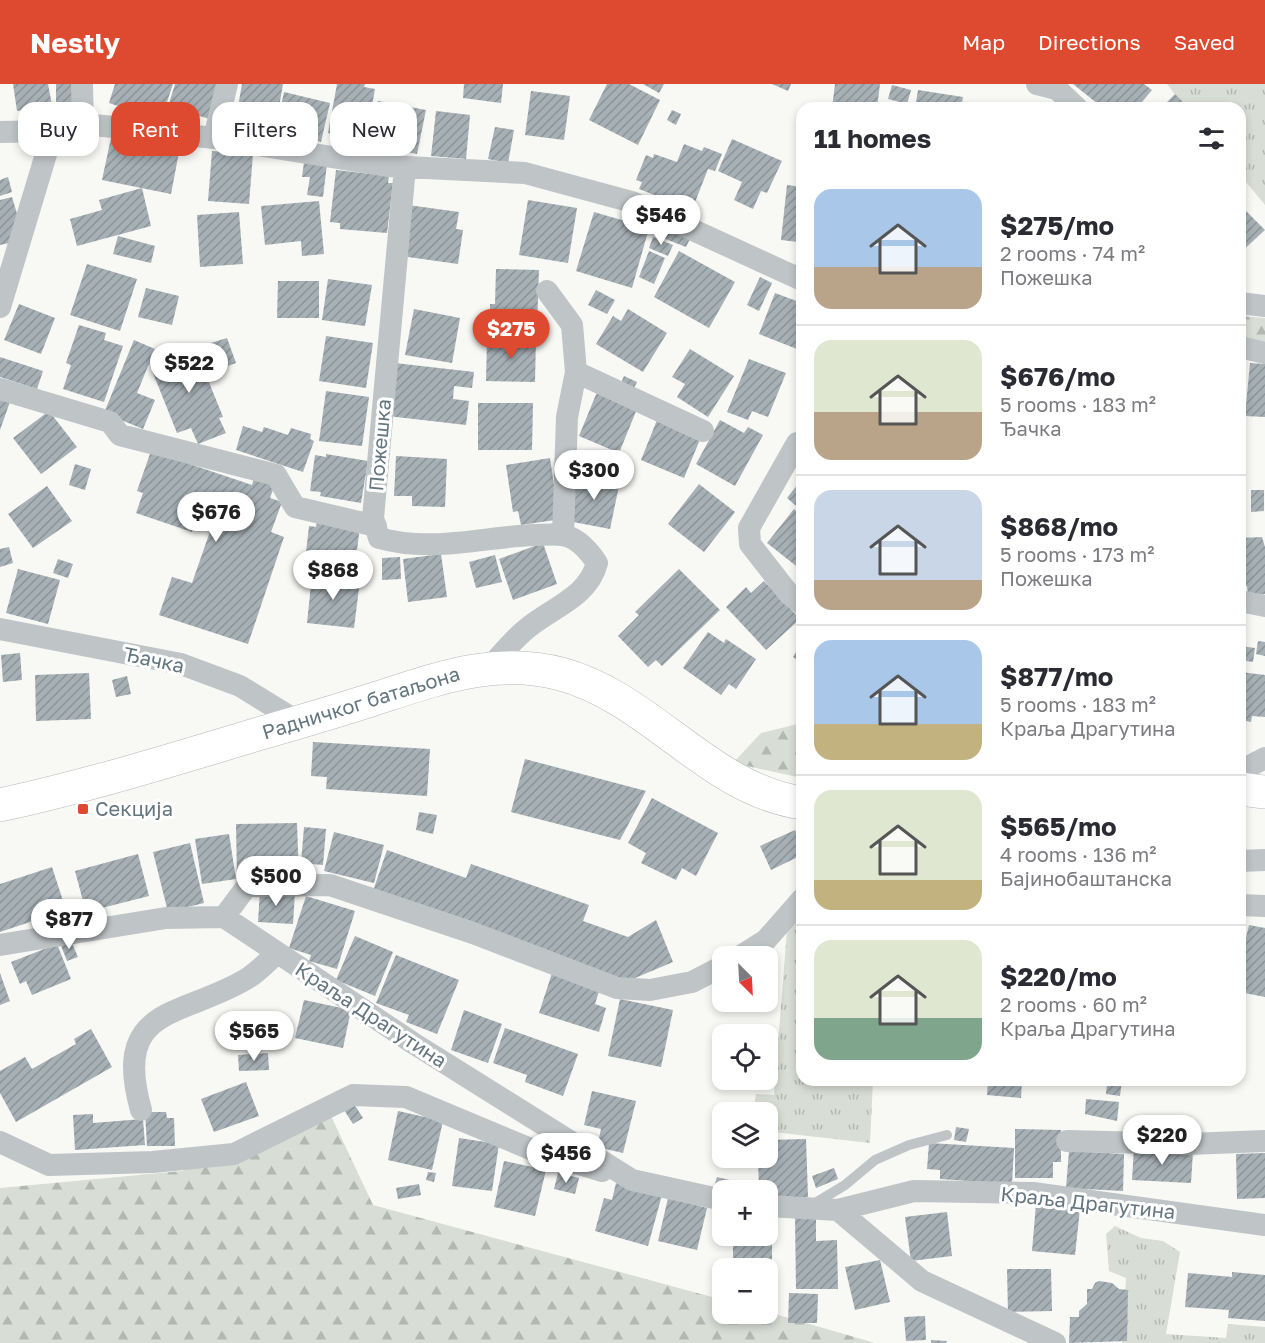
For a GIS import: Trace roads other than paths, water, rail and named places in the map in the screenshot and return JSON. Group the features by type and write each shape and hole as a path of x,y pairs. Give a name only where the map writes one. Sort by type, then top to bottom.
{"main road":[{"name":"Радничког батаљона","path":"0,805 117,777 447,675 512,666 542,669 581,680 633,708 699,758 742,783 778,798 796,802"},
{"path":"1246,790 1265,792"}],"street":[{"path":"82,84 82,102"},
{"path":"223,102 227,84"},
{"path":"1037,84 1057,89 1071,102"},
{"path":"99,127 212,138"},
{"path":"0,132 18,132"},
{"path":"318,154 405,167 525,173 632,202 796,277"},
{"path":"1,301 46,156"},
{"name":"Пожешка","path":"376,526 373,519 405,167"},
{"path":"547,291 572,325 576,372 567,417 563,535"},
{"path":"1246,304 1265,306"},
{"path":"1246,348 1265,353"},
{"path":"576,372 704,431"},
{"path":"0,389 110,422 120,435 276,475 295,507 376,526 379,538 397,543 426,545 469,543 509,536 563,535 590,552 597,563 593,577 584,591 522,632 489,668"},
{"path":"796,445 749,528 750,544 789,594 796,599"},
{"path":"1246,602 1265,606"},
{"name":"Ђачка","path":"0,629 181,664 240,686 297,721"},
{"path":"1246,768 1265,758"},
{"path":"1246,861 1265,860"},
{"path":"0,945 166,918 224,917 247,886 330,885 473,933 617,988 650,990 692,982 712,972"},
{"path":"1246,905 1265,906"},
{"path":"756,946 766,940 796,906"},
{"name":"Краља Драгутина","path":"224,917 276,954 632,1180 712,1198"},
{"path":"141,1110 134,1082 135,1055 144,1030 166,1014 248,978 276,954"},
{"path":"0,1142 49,1165 153,1162 234,1154 353,1095 406,1097 533,1150 632,1180"},
{"path":"1067,1141 1189,1144 1265,1141"},
{"name":"Краља Драгутина","path":"778,1207 838,1210 914,1191 1033,1193 1265,1225"},
{"path":"838,1210 922,1281 1055,1343"}],"lane":[{"path":"804,1209 845,1185 875,1160 909,1145 947,1135"}],"place":[{"name":"Секција","path":"83,809"}]}
